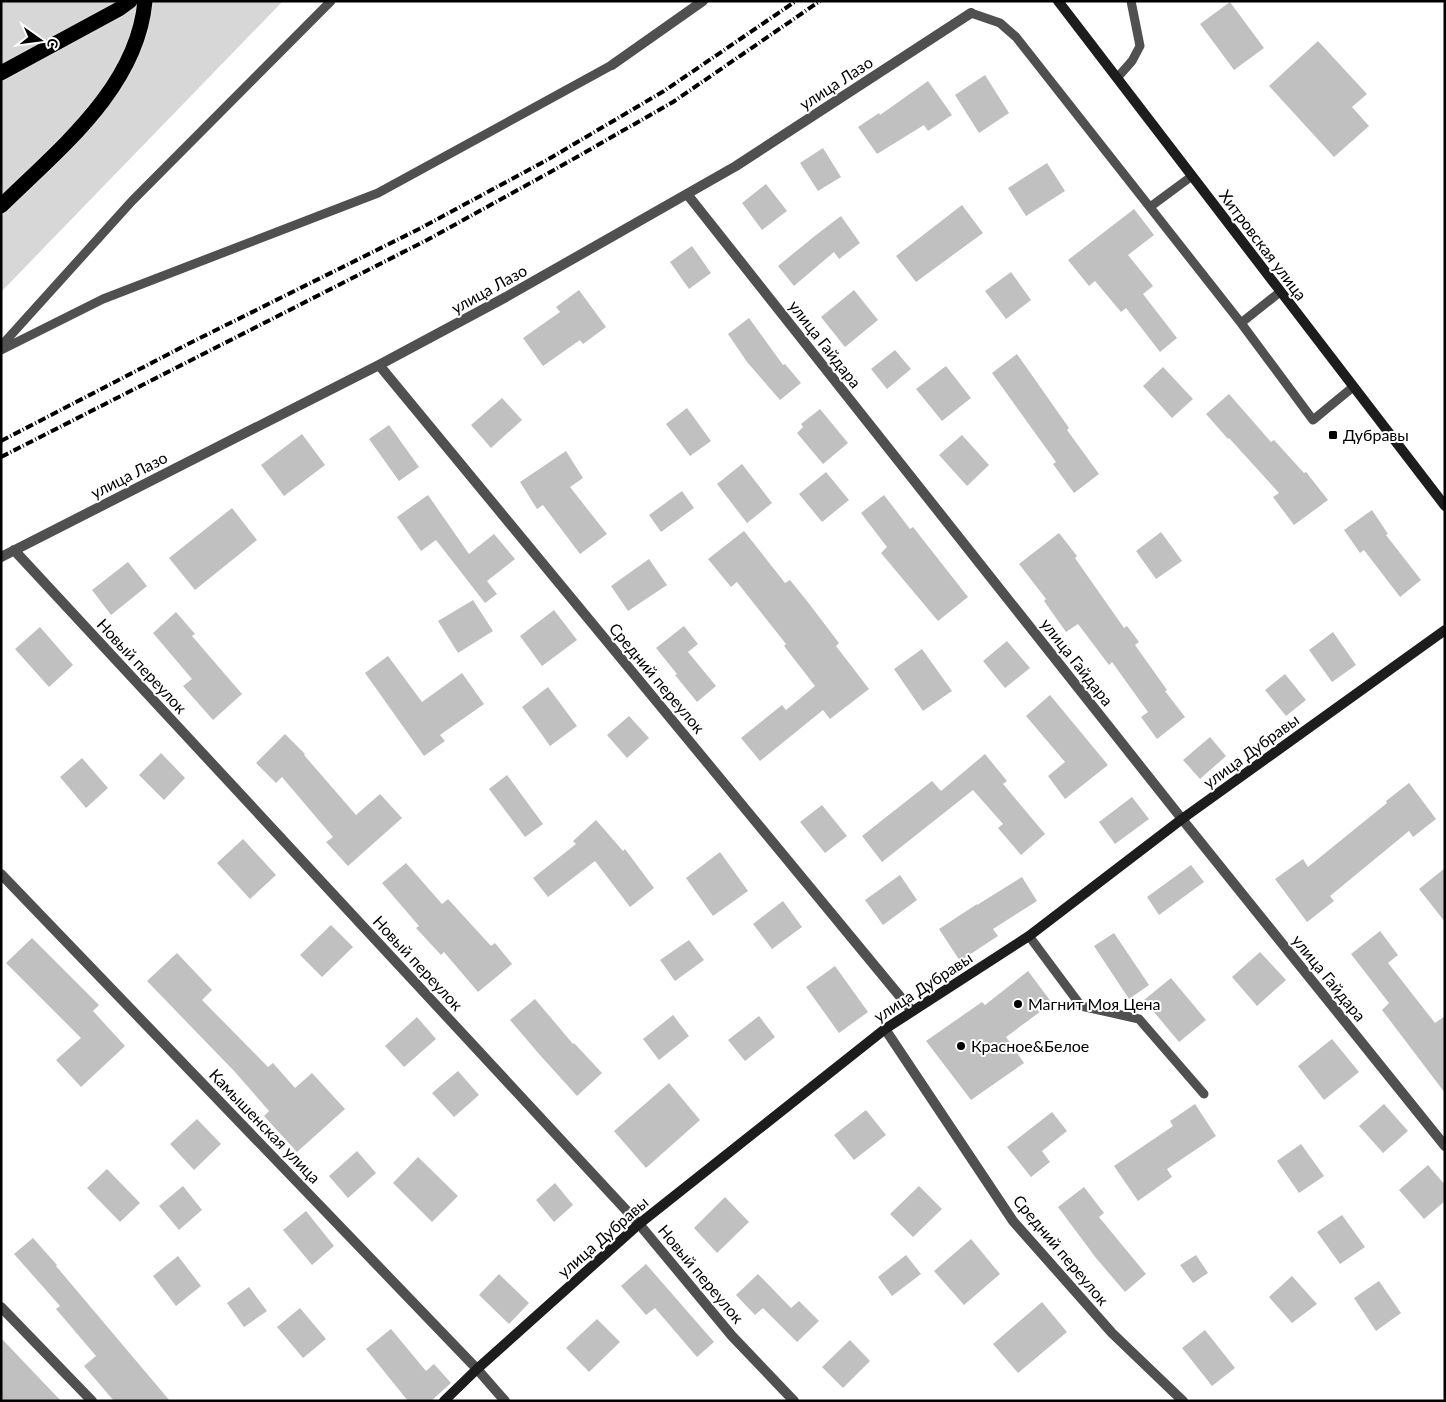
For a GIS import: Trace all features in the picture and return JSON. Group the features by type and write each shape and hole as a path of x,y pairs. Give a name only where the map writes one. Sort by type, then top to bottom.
{"highway":[{"path":"1,73 119,9 130,1"},
{"path":"1,206 70,139 112,90 129,56 143,20 144,1"}],"street":[{"path":"612,65 703,1"},
{"name":"Хитровская улица","path":"1058,1 1445,506"},
{"name":"улица Лазо","path":"1,557 379,365 506,297 736,166 971,13"},
{"name":"улица Гайдара","path":"687,194 1182,819 1445,1146"},
{"name":"Средний переулок","path":"379,365 912,1011"},
{"name":"Новый переулок","path":"14,550 639,1224 732,1336 794,1401"},
{"name":"улица Дубравы","path":"444,1401 477,1369 639,1224 885,1029 1029,936 1182,819 1445,630"},
{"name":"Камышенская улица","path":"1,874 477,1369 505,1401"},
{"name":"Средний переулок","path":"885,1029 1014,1221 1112,1333 1183,1401"},
{"path":"1,1307 92,1401"}],"lane":[{"path":"1,346 132,200 331,1"},
{"path":"1117,78 1132,61 1140,46 1131,1"},
{"path":"971,13 1000,24 1016,37 1241,323 1313,420 1353,387"},
{"path":"1,350 103,299 378,193 612,65"},
{"path":"1150,207 1192,176"},
{"path":"1241,323 1280,292"},
{"path":"1029,936 1081,1006 1139,1020 1204,1094"}],"shaded area":[{"path":"1,1 283,1 1,292"}],"building":[{"path":"1230,2 1264,48 1234,70 1200,24"},
{"path":"1318,41 1367,94 1352,107 1369,126 1334,157 1269,86"},
{"path":"985,75 1009,113 979,133 955,95"},
{"path":"928,81 952,115 928,131 924,125 877,154 858,127 879,113 880,115"},
{"path":"823,148 841,177 818,191 800,163"},
{"path":"1047,163 1065,191 1026,216 1008,188"},
{"path":"766,184 787,211 762,230 742,203"},
{"path":"962,205 983,233 916,282 896,256"},
{"path":"1134,209 1154,235 1128,255 1153,286 1143,294 1177,338 1160,352 1126,308 1121,312 1095,281 1089,286 1068,260"},
{"path":"841,216 860,243 839,259 834,252 794,286 778,266"},
{"path":"692,246 711,273 689,289 670,262"},
{"path":"1011,272 1031,300 1006,319 985,291"},
{"path":"579,290 606,327 583,344 580,340 543,366 523,338 560,312 556,307"},
{"path":"854,290 878,320 845,347 821,317"},
{"path":"749,318 783,365 785,364 801,383 780,400 747,362 728,334"},
{"path":"895,350 911,369 887,389 871,369"},
{"path":"1017,354 1069,428 1067,430 1099,474 1074,493 1053,464 1056,462 992,373"},
{"path":"946,366 971,398 942,421 916,389"},
{"path":"1163,367 1193,399 1172,418 1143,386"},
{"path":"1229,394 1271,442 1274,440 1304,473 1306,472 1328,500 1294,525 1273,497 1279,493 1206,414"},
{"path":"502,398 522,420 491,448 471,425"},
{"path":"687,408 711,441 690,456 666,424"},
{"path":"820,409 848,443 823,464 797,433 803,427 801,424"},
{"path":"389,425 419,467 399,481 369,439"},
{"path":"302,434 325,465 284,496 261,465"},
{"path":"962,435 989,465 967,486 939,455"},
{"path":"566,451 583,478 570,487 607,534 580,554 543,505 537,509 520,482"},
{"path":"742,464 772,503 747,523 717,484"},
{"path":"826,472 849,500 822,522 799,494"},
{"path":"682,491 694,508 661,532 649,515"},
{"path":"428,495 469,554 494,534 515,559 487,581 497,594 485,603 436,540 421,551 397,517"},
{"path":"884,495 910,529 913,527 968,597 938,621 881,553 887,547 861,513"},
{"path":"232,508 257,540 195,590 169,558"},
{"path":"1372,510 1388,534 1386,535 1421,580 1400,597 1364,550 1360,553 1344,530"},
{"path":"744,531 785,583 790,580 807,601 839,643 836,646 869,689 830,719 823,710 760,761 741,738 782,705 786,710 815,686 784,646 786,644 737,582 731,587 708,559"},
{"path":"1161,532 1182,561 1156,579 1136,551"},
{"path":"1059,533 1077,556 1075,558 1124,628 1127,626 1139,642 1135,645 1167,690 1165,691 1185,717 1157,739 1141,717 1148,712 1112,662 1109,665 1078,624 1066,632 1044,601 1046,599 1019,564"},
{"path":"649,559 667,585 628,611 611,586"},
{"path":"128,562 147,586 111,615 92,590"},
{"path":"473,600 493,631 458,653 438,621"},
{"path":"554,610 577,640 542,666 520,636"},
{"path":"176,612 195,634 192,636 242,694 213,720 183,686 192,679 153,633"},
{"path":"684,626 698,644 688,652 716,686 697,702 656,648"},
{"path":"40,627 73,665 49,687 15,649"},
{"path":"1333,632 1356,665 1332,682 1309,650"},
{"path":"1007,641 1030,668 1005,688 983,661"},
{"path":"922,649 952,691 923,711 894,669"},
{"path":"388,656 422,702 462,673 484,704 440,735 445,741 424,756 365,673"},
{"path":"1285,674 1306,700 1286,716 1265,690"},
{"path":"548,687 577,726 550,746 522,707"},
{"path":"1050,695 1108,765 1065,799 1048,776 1065,762 1026,716"},
{"path":"629,716 649,738 627,758 607,735"},
{"path":"285,734 305,754 356,815 380,794 402,818 348,866 326,842 333,837 282,777 276,783 256,763"},
{"path":"1210,737 1226,756 1200,779 1183,760"},
{"path":"161,753 185,778 164,800 139,775"},
{"path":"985,754 1007,781 1003,784 1045,834 1021,855 998,828 1003,824 973,790 882,862 862,836 932,781 941,791"},
{"path":"82,758 108,788 86,808 60,777"},
{"path":"507,775 543,824 525,837 489,789"},
{"path":"1409,783 1436,819 1413,837 1409,831 1330,896 1334,901 1307,922 1275,879 1303,859 1308,867"},
{"path":"1132,797 1149,819 1115,844 1099,822"},
{"path":"822,805 847,836 825,853 800,822"},
{"path":"596,820 623,851 625,849 654,888 630,907 595,861 548,897 533,878 576,844 573,841"},
{"path":"243,839 276,875 250,899 217,863"},
{"path":"720,852 748,891 713,916 686,878"},
{"path":"406,863 442,904 448,899 491,946 495,943 512,964 478,992 444,952 441,955 416,928 419,926 382,883"},
{"path":"1191,865 1204,882 1159,915 1147,897"},
{"path":"1445,868 1445,922 1419,889"},
{"path":"900,875 917,900 883,925 865,900"},
{"path":"1022,877 1037,901 993,929 998,936 960,961 939,929"},
{"path":"783,901 802,927 772,949 753,924"},
{"path":"331,925 353,947 322,977 300,955"},
{"path":"1380,931 1398,955 1388,963 1435,1023 1445,1016 1445,1093 1382,1010 1389,1003 1351,954"},
{"path":"1114,933 1149,985 1129,999 1094,946"},
{"path":"32,938 99,1005 93,1011 125,1046 81,1087 56,1060 81,1038 6,963"},
{"path":"689,940 704,960 675,981 660,960"},
{"path":"1260,952 1286,980 1257,1006 1232,977"},
{"path":"177,953 212,990 202,1000 268,1067 273,1063 295,1088 312,1073 345,1109 297,1152 264,1116 269,1111 235,1072 147,981"},
{"path":"835,966 868,1012 839,1033 806,987"},
{"path":"1028,971 1052,1003 1006,1037 1024,1063 971,1100 926,1041 982,1002 985,1005"},
{"path":"1171,978 1206,1020 1179,1042 1144,1000"},
{"path":"535,999 573,1044 602,1073 577,1096 510,1020"},
{"path":"673,1015 689,1036 659,1060 643,1039"},
{"path":"759,1016 775,1037 745,1061 728,1040"},
{"path":"417,1017 436,1039 404,1067 385,1046"},
{"path":"1332,1039 1359,1072 1324,1100 1298,1066"},
{"path":"458,1071 479,1095 454,1117 432,1093"},
{"path":"669,1083 700,1120 646,1168 614,1131"},
{"path":"1195,1104 1216,1136 1167,1169 1172,1177 1138,1201 1114,1166 1173,1126 1170,1121"},
{"path":"1384,1104 1408,1131 1383,1153 1359,1126"},
{"path":"866,1110 886,1135 854,1160 834,1135"},
{"path":"1052,1112 1067,1131 1042,1151 1050,1162 1031,1177 1007,1147"},
{"path":"197,1119 221,1144 194,1170 170,1144"},
{"path":"1301,1144 1324,1176 1299,1193 1277,1161"},
{"path":"357,1151 376,1173 348,1198 329,1176"},
{"path":"418,1157 458,1196 432,1222 393,1183"},
{"path":"1428,1165 1445,1185 1445,1201 1424,1219 1399,1190"},
{"path":"107,1169 140,1203 120,1222 87,1188"},
{"path":"555,1183 573,1205 554,1222 536,1200"},
{"path":"183,1186 202,1210 179,1230 159,1206"},
{"path":"919,1186 942,1209 913,1237 890,1214"},
{"path":"1084,1187 1104,1213 1099,1217 1146,1274 1125,1292 1096,1258 1058,1207"},
{"path":"725,1197 749,1222 717,1253 694,1228"},
{"path":"306,1211 334,1246 312,1265 283,1230"},
{"path":"1342,1215 1365,1247 1340,1264 1317,1232"},
{"path":"33,1238 170,1401 114,1401 84,1366 96,1356 56,1309 60,1306 14,1254"},
{"path":"971,1239 1000,1274 964,1305 934,1271"},
{"path":"906,1255 921,1274 892,1296 878,1277"},
{"path":"1196,1255 1208,1273 1193,1283 1180,1265"},
{"path":"178,1256 201,1286 176,1306 153,1276"},
{"path":"646,1264 714,1342 697,1357 655,1308 646,1315 621,1286"},
{"path":"499,1274 529,1303 509,1324 479,1295"},
{"path":"758,1274 791,1308 799,1301 819,1321 797,1342 763,1308 755,1315 736,1295"},
{"path":"1292,1276 1317,1304 1292,1323 1269,1297"},
{"path":"1379,1281 1401,1313 1376,1331 1354,1298"},
{"path":"249,1287 267,1311 244,1327 227,1303"},
{"path":"1042,1302 1067,1332 1018,1373 993,1344"},
{"path":"300,1308 326,1339 303,1358 277,1327"},
{"path":"597,1319 620,1342 589,1372 566,1348"},
{"path":"391,1329 426,1371 434,1364 451,1383 431,1401 408,1401 366,1349"},
{"path":"1205,1330 1235,1368 1212,1386 1182,1348"},
{"path":"1,1338 61,1401 1,1401"},
{"path":"850,1340 870,1361 843,1388 822,1367"}],"railway":[{"path":"1,441 188,344 419,229 547,160 664,91 796,1"},
{"path":"1,457 427,240 554,170 673,102 820,1"}],"place":[{"name":"Дубравы","path":"1333,435"},
{"name":"Магнит Моя Цена","path":"1018,1004"},
{"name":"Красное&Белое","path":"961,1046"}]}
